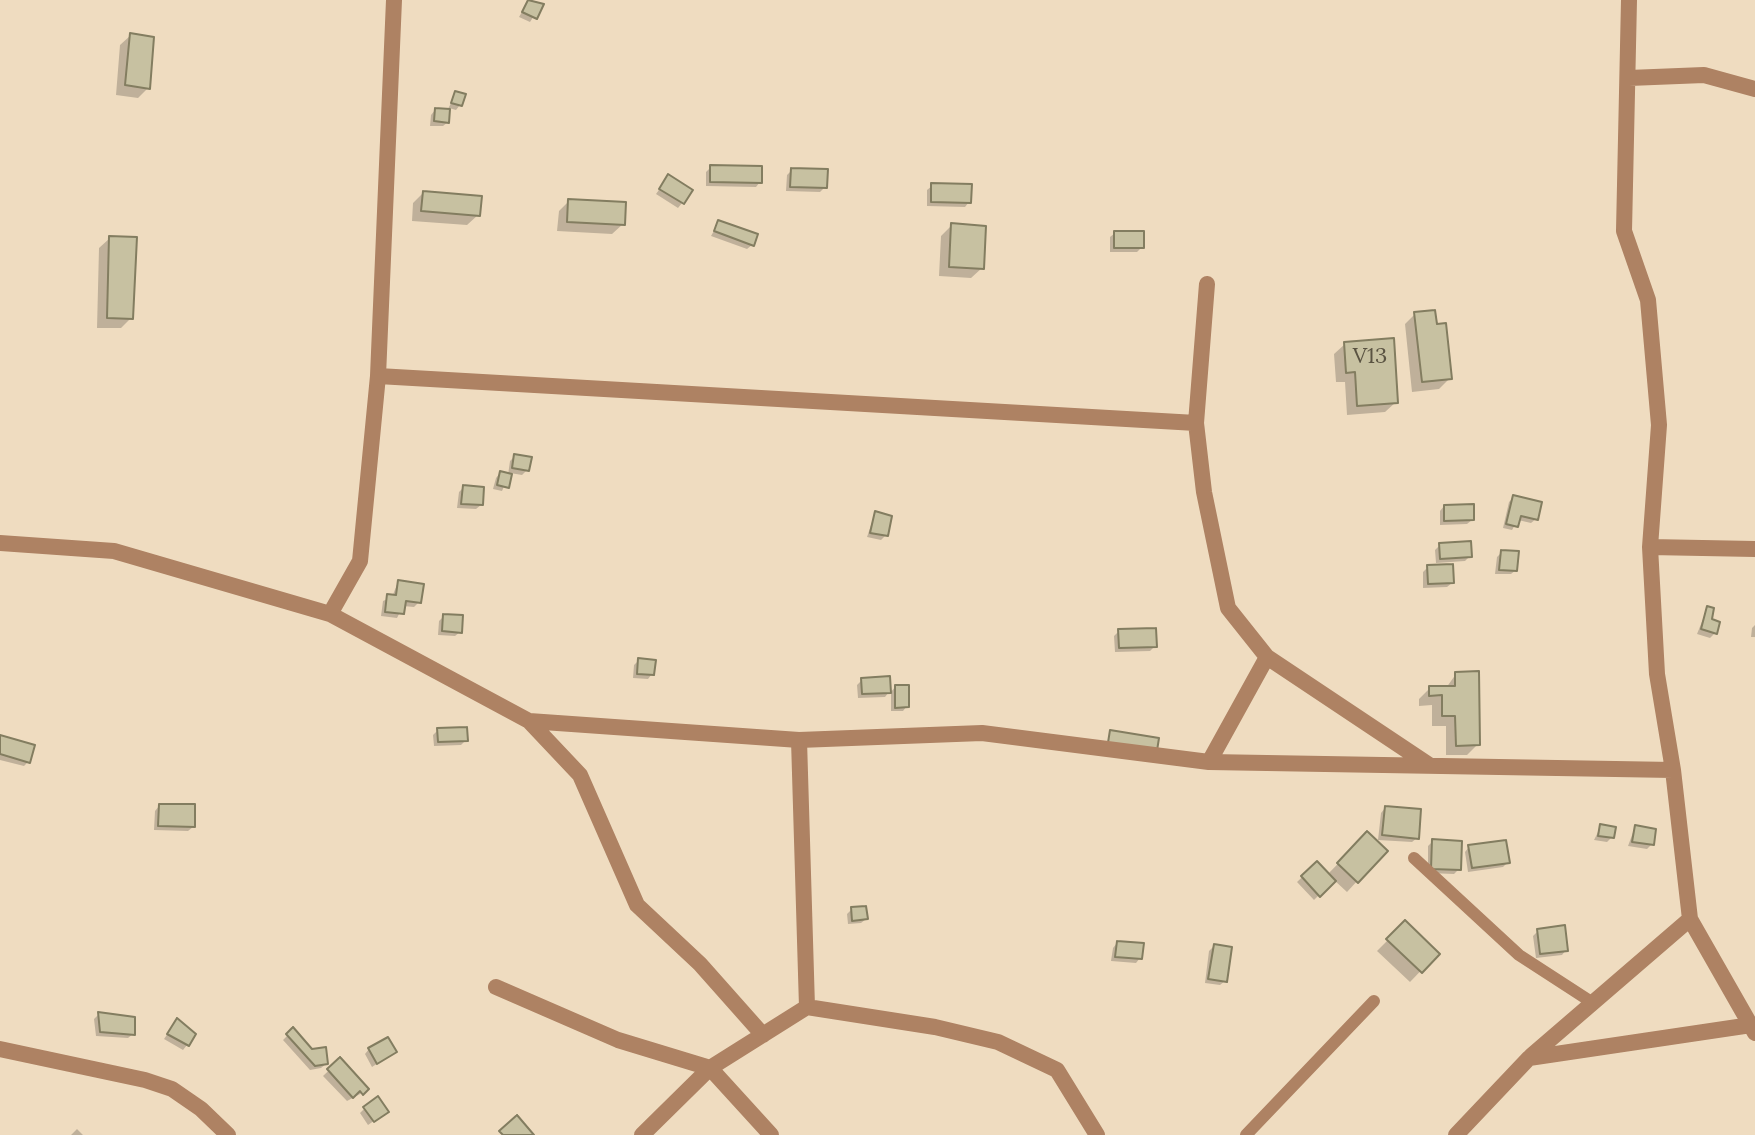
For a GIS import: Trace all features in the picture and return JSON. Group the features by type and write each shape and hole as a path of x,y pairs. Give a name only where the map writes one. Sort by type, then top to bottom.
{"street":[{"path":"330,614 360,561 378,376 394,0"},
{"path":"1529,1058 1753,1029 1690,919 1673,770 1657,674 1650,547 1659,425 1648,300 1624,231 1629,0"},
{"path":"1629,78 1704,75 1755,89"},
{"path":"1207,284 1196,423 1204,492 1228,608 1267,657 1430,765"},
{"path":"378,376 1196,423"},
{"path":"0,543 114,551 330,614 529,721 580,775 637,905 700,964 763,1035"},
{"path":"1650,547 1755,549"},
{"path":"1209,762 1267,657"},
{"path":"529,721 799,740 982,733 1209,762 1673,770"},
{"path":"799,740 807,1007"},
{"path":"1456,1135 1529,1058 1690,919"},
{"path":"496,987 618,1040 710,1068 771,1135"},
{"path":"642,1135 710,1068 807,1007 935,1027 998,1042 1057,1070 1097,1135"},
{"path":"0,1049 145,1080 172,1089 201,1109 228,1135"}],"lane":[{"path":"1414,858 1519,955 1593,1003"},
{"path":"1246,1135 1374,1001"}],"building":[{"path":"528,0 544,4 537,19 522,12"},
{"path":"130,33 154,37 150,89 125,85"},
{"path":"455,91 466,94 462,106 451,103"},
{"path":"435,108 450,109 449,123 434,121"},
{"path":"710,165 762,166 762,183 710,182"},
{"path":"791,168 828,169 827,188 790,187"},
{"path":"668,174 693,190 684,204 659,189"},
{"path":"931,183 972,184 971,203 931,202"},
{"path":"423,191 482,196 480,216 421,211"},
{"path":"568,199 626,202 625,225 567,222"},
{"path":"718,220 758,234 754,246 714,231"},
{"path":"951,223 986,226 984,269 949,267"},
{"path":"1114,231 1144,231 1144,248 1114,248"},
{"path":"109,236 137,237 133,319 107,318"},
{"path":"1435,310 1437,324 1446,323 1452,379 1422,382 1414,312"},
{"path":"1394,338 1398,403 1357,406 1355,372 1346,373 1344,342"},
{"path":"514,454 532,457 529,471 512,468"},
{"path":"500,471 512,474 509,488 497,485"},
{"path":"463,485 484,487 483,505 461,504"},
{"path":"1513,495 1542,502 1538,520 1521,516 1518,527 1506,524"},
{"path":"1474,504 1474,520 1444,521 1444,505"},
{"path":"875,511 892,516 888,536 870,533"},
{"path":"1471,541 1472,557 1440,559 1439,543"},
{"path":"1501,550 1519,551 1517,571 1499,570"},
{"path":"1453,564 1454,583 1428,584 1427,565"},
{"path":"398,580 424,584 421,603 406,601 404,614 385,612 387,594 396,595"},
{"path":"1707,606 1714,608 1712,619 1720,622 1717,634 1701,629"},
{"path":"443,614 463,615 462,633 442,631"},
{"path":"1156,628 1157,647 1119,648 1118,629"},
{"path":"638,658 656,660 654,675 637,674"},
{"path":"1479,671 1480,745 1456,746 1455,716 1442,716 1442,695 1429,696 1429,686 1455,686 1455,672"},
{"path":"890,676 891,693 862,694 861,678"},
{"path":"895,685 909,685 909,707 895,708"},
{"path":"467,727 468,741 438,742 437,728"},
{"path":"1110,730 1159,738 1156,757 1107,749"},
{"path":"0,735 35,745 30,763 0,754"},
{"path":"159,804 195,804 195,827 158,826"},
{"path":"1385,806 1421,809 1419,839 1382,835"},
{"path":"1600,824 1616,827 1614,838 1598,836"},
{"path":"1635,825 1656,829 1654,845 1632,842"},
{"path":"1367,831 1388,851 1358,883 1337,863"},
{"path":"1432,839 1462,841 1461,870 1431,869"},
{"path":"1506,840 1510,863 1472,868 1468,845"},
{"path":"1317,861 1336,881 1320,897 1301,876"},
{"path":"866,906 868,919 852,921 851,907"},
{"path":"1405,920 1440,954 1422,973 1386,939"},
{"path":"1565,925 1568,951 1540,954 1537,929"},
{"path":"1117,941 1144,943 1142,959 1115,957"},
{"path":"1214,944 1232,947 1227,982 1208,979"},
{"path":"98,1012 135,1017 135,1035 100,1032"},
{"path":"177,1018 196,1034 189,1046 167,1034"},
{"path":"293,1027 312,1049 326,1047 328,1064 315,1066 286,1034"},
{"path":"388,1037 397,1052 377,1064 368,1048"},
{"path":"340,1057 369,1089 363,1095 360,1091 353,1098 327,1069"},
{"path":"378,1096 389,1112 374,1122 363,1107"},
{"path":"517,1115 534,1135 503,1135 499,1131"}]}
